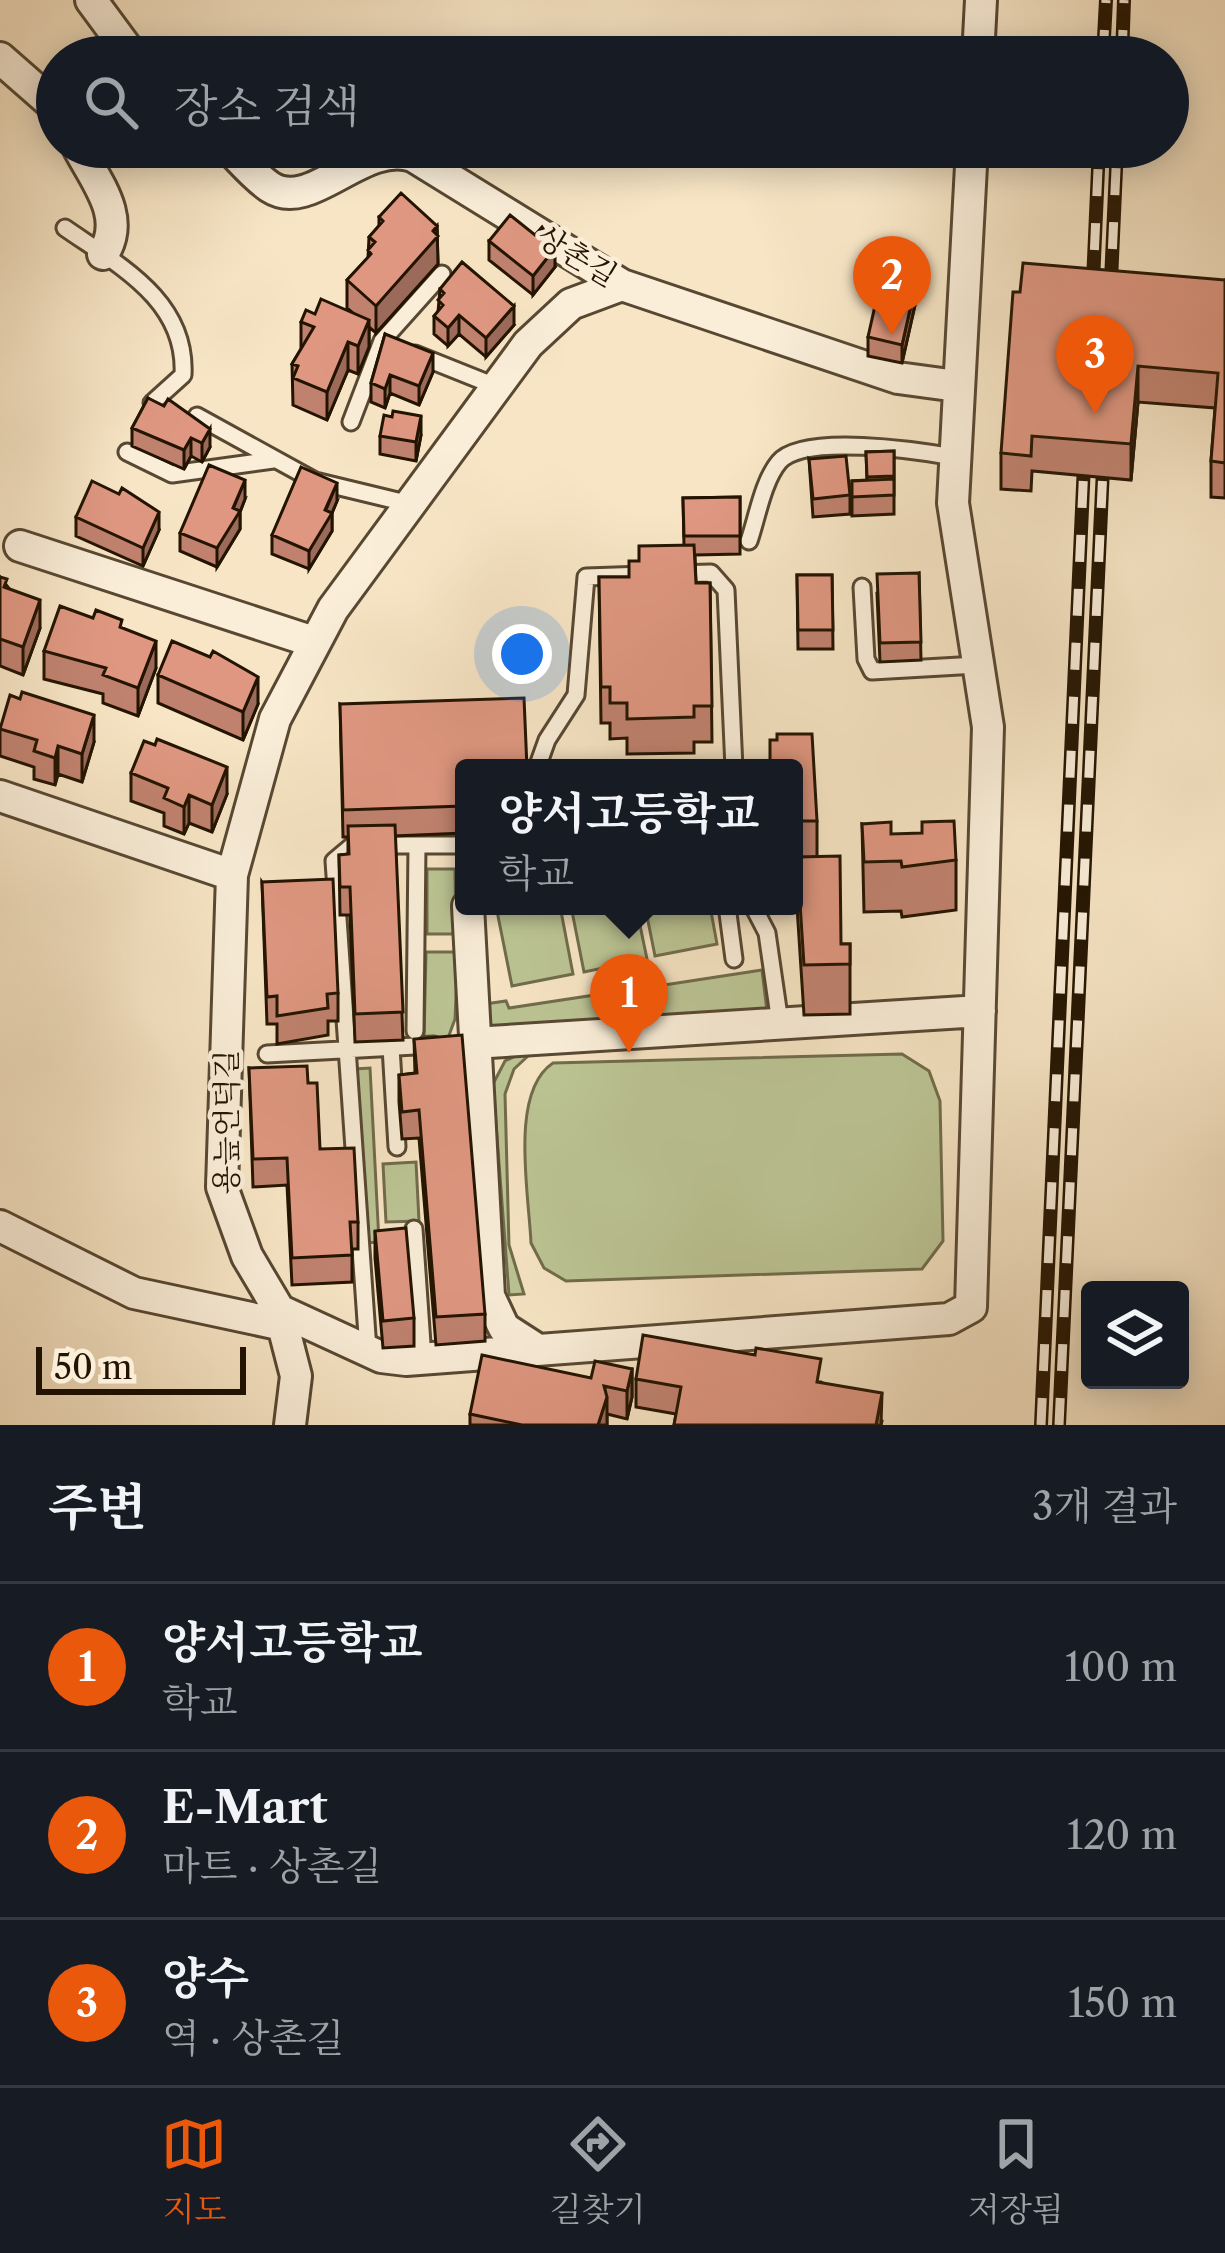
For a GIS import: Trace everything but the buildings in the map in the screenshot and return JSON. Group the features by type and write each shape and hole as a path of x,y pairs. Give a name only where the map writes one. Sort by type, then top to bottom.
{"street":[{"path":"91,0 118,36"},
{"path":"979,36 982,0"},
{"path":"0,58 36,90"},
{"path":"88,168 115,221 103,254"},
{"name":"상촌길","path":"250,168 272,189 287,193 314,188 355,168"},
{"name":"상촌길","path":"432,168 622,285 898,378 958,386"},
{"path":"0,1226 134,1293 281,1317 392,1359 535,1348 624,1348 949,1319 971,1307 988,727 953,523 971,168"},
{"name":"용늪언덕길","path":"290,1425 296,1376 281,1317 247,1256 222,1186 232,875 275,719 314,642 406,503 495,386 547,323 572,304 622,285"},
{"path":"20,546 314,642"},
{"path":"0,796 232,875"},
{"path":"468,915 491,1306 504,1328 535,1348"},
{"path":"473,1043 980,1011"}],"lane":[{"path":"65,228 155,294 178,341 181,382 152,403"},
{"path":"351,422 374,338 442,274"},
{"path":"374,338 495,386"},
{"path":"197,416 335,489 406,503"},
{"path":"749,541 776,469 790,454 865,446 954,457"},
{"path":"127,452 172,474 274,460"},
{"path":"540,759 576,695 586,577 711,573 721,581 729,604 734,759"},
{"path":"862,587 866,659 872,671 977,664"},
{"path":"368,1350 334,861 353,845 455,845"},
{"path":"415,1031 417,845"},
{"path":"729,915 734,959"},
{"path":"758,915 767,933 780,1023"},
{"path":"267,1054 473,1043"},
{"path":"391,1047 397,1147"},
{"path":"414,1229 423,1358"}],"green space":[{"path":"427,869 455,869 456,934 427,934"},
{"path":"498,915 562,915 573,974 512,986"},
{"path":"573,915 638,915 647,959 584,972"},
{"path":"647,915 712,915 717,944 655,956"},
{"path":"426,952 458,952 455,1019 448,1038 424,1038"},
{"path":"762,970 767,1011 644,1022 638,989"},
{"path":"621,991 627,1025 481,1035 478,1005 506,1001 509,1008"},
{"path":"541,1044 514,1069 505,1094 509,1245 524,1294 509,1295 493,1084 505,1061"},
{"path":"902,1054 929,1071 940,1101 943,1241 922,1269 566,1281 544,1268 531,1243 526,1120 539,1077 553,1063"},
{"path":"370,1068 379,1242 365,1243 355,1069"},
{"path":"416,1162 419,1221 386,1222 383,1164"}],"railway":[{"path":"1104,36 1106,0"},
{"path":"1123,36 1124,0"},
{"path":"1092,304 1098,168"},
{"path":"1110,303 1116,168"},
{"path":"1041,1425 1085,442"},
{"path":"1059,1425 1104,447"}],"place":[{"name":"E-Mart","path":"892,335"},
{"name":"양수","path":"1095,414"},
{"name":"양서고등학교","path":"629,1053"}]}
